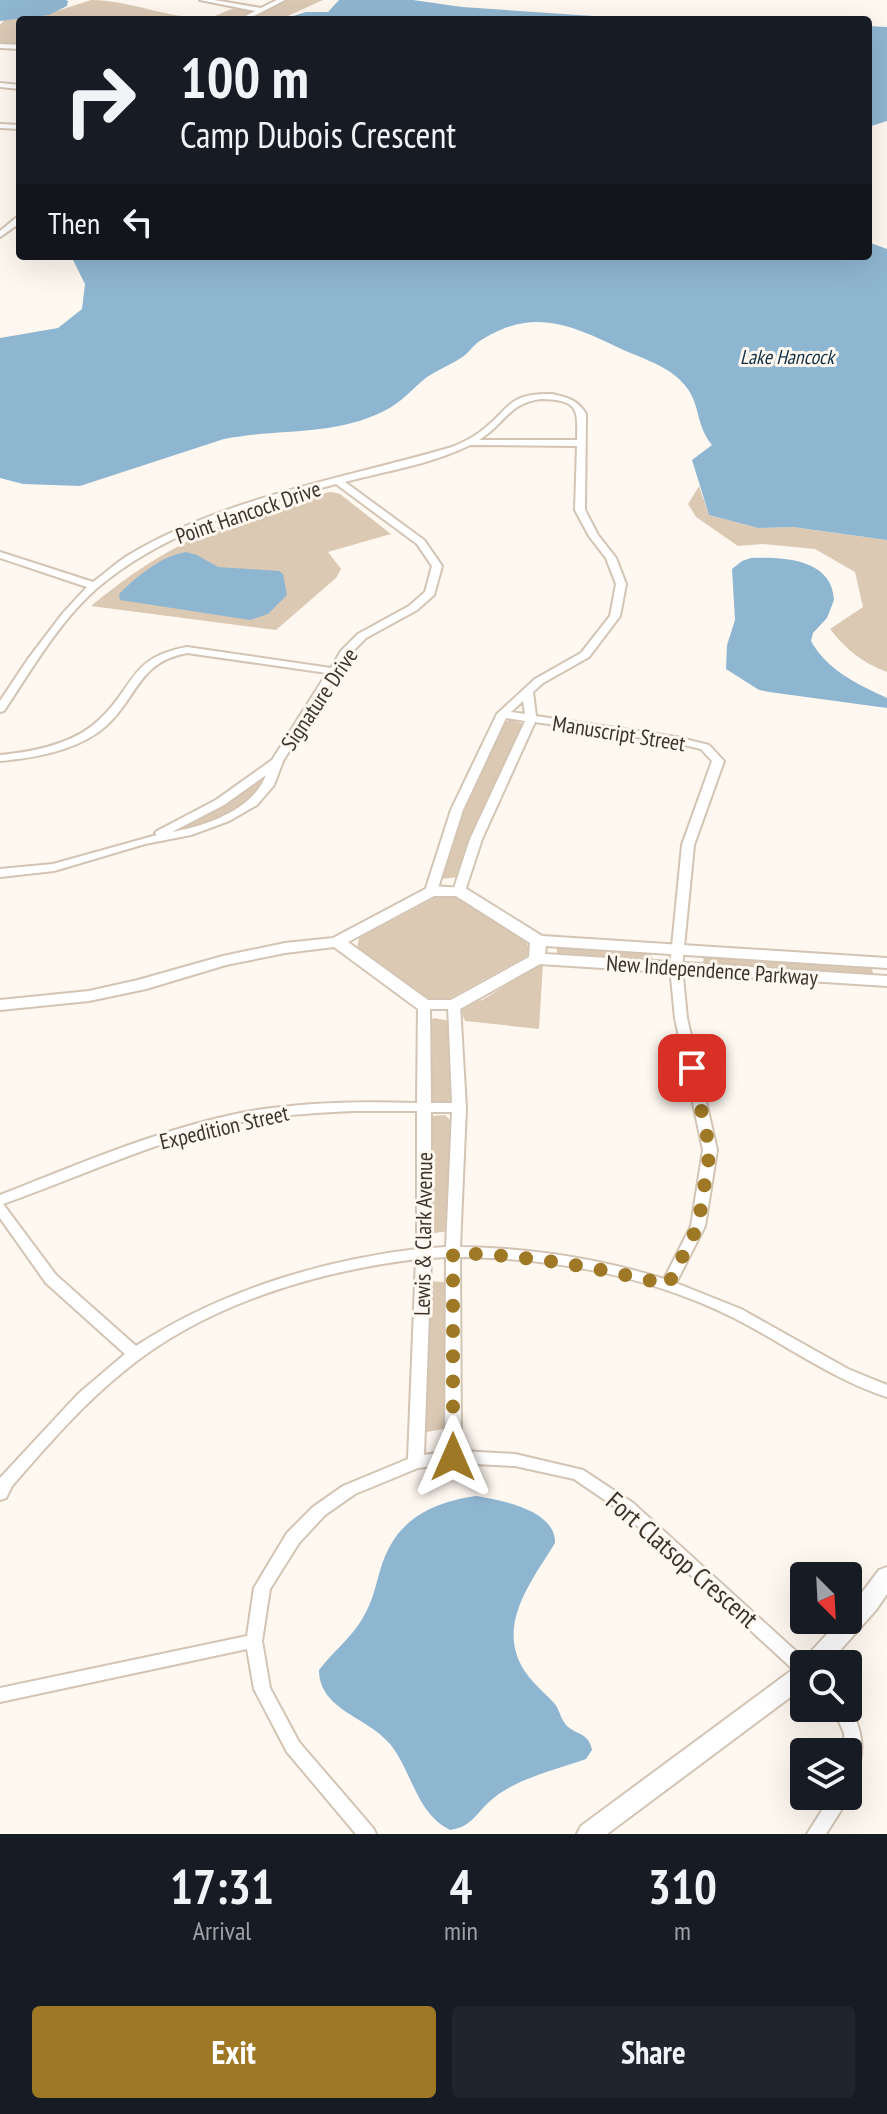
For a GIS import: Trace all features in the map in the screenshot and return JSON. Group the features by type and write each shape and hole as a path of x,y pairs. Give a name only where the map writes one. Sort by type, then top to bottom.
{"street":[{"path":"203,0 262,10"},
{"path":"249,16 282,0"},
{"path":"0,235 16,222"},
{"name":"Point Hancock Drive","path":"431,891 457,810 502,714 527,690 585,655 615,616 621,584 611,558 580,510 581,410 572,403 548,398 516,403 487,431 469,443"},
{"name":"Point Hancock Drive","path":"0,709 62,621 94,586 135,557 190,529 234,512 469,443 581,443"},
{"name":"Signature Drive","path":"0,873 54,867 143,841 187,833 225,819 253,803 268,785 277,761 345,653 362,636 413,608 430,593 437,566 421,542 339,482"},
{"path":"0,555 94,586"},
{"path":"0,758 65,744 101,725 147,665 165,652 187,650 333,671"},
{"path":"459,891 476,839 531,719 527,690"},
{"name":"Manuscript Street","path":"502,714 676,740 705,747 718,761 688,845 676,967 681,1018 710,1150 698,1226 668,1285"},
{"path":"0,1005 89,996 223,961 285,948 337,942 431,891 459,891 537,950 454,1005 424,1005 337,942"},
{"name":"New Independence Parkway","path":"537,950 679,949 887,963"},
{"name":"New Independence Parkway","path":"537,950 676,967 887,981"},
{"name":"Lewis & Clark Avenue","path":"416,1462 424,1253 424,1005"},
{"name":"Lewis & Clark Avenue","path":"453,1457 453,1253 459,1108 454,1005"},
{"name":"Expedition Street","path":"0,1200 174,1134 250,1116 306,1109 459,1108"},
{"path":"0,1208 51,1279 135,1354"},
{"path":"0,1494 6,1482 65,1415 135,1354 202,1315 284,1284 344,1267 424,1253 521,1255 584,1264 668,1285 726,1308 826,1365 862,1383 887,1391"},
{"name":"Fort Clatsop Crescent","path":"367,1834 293,1747 262,1689 254,1641 262,1588 293,1538 319,1511 349,1490 416,1462 453,1457 515,1460 578,1474 627,1507 790,1658"},
{"path":"827,1650 868,1604 887,1576"},
{"path":"0,1695 254,1641"},
{"path":"589,1834 790,1682"},
{"path":"816,1834 832,1810"}],"shaded area":[{"path":"91,0 183,16 26,16 54,12"},
{"path":"287,0 323,0 288,16 255,16"},
{"path":"237,8 252,11 243,16 214,16"},
{"path":"16,17 16,45 0,44 0,25 5,19"},
{"path":"699,486 709,515 758,528 793,527 887,540 887,672 856,655 830,629 863,607 855,572 815,549 763,544 738,546 696,517 688,504"},
{"path":"331,492 340,494 391,534 328,552 341,569 336,578 276,630 91,606 159,557 205,533 255,514"},
{"path":"510,719 523,724 470,838 459,877 441,879 439,876 451,836 504,724"},
{"path":"272,772 261,785 229,813 172,833 171,830"},
{"path":"440,895 460,898 525,941 530,949 527,956 445,1001 424,998 357,949 359,938"},
{"path":"557,947 649,951 652,958 650,961 557,956"},
{"path":"704,955 872,967 873,974 703,964"},
{"path":"543,963 539,1029 465,1021 461,1011 467,1004 482,1000"},
{"path":"434,1018 450,1021 450,1100 447,1103 430,1103 430,1021"},
{"path":"445,1115 450,1120 448,1231 429,1234 429,1116"},
{"path":"429,1281 447,1285 446,1419 443,1429 427,1432 422,1429"}],"water":[{"path":"0,0 68,1 67,6 49,15 16,16 16,19 0,21"},
{"path":"339,0 413,0 462,7 594,16 294,16 306,12 328,12"},
{"path":"872,26 887,27 887,121 872,126"},
{"name":"Lake Hancock","path":"872,243 887,249 887,540 793,527 758,528 709,515 692,460 712,445 706,437 693,398 682,382 659,365 578,330 545,322 529,322 495,332 460,359 427,377 390,408 345,425 224,439 80,486 23,484 0,478 0,338 58,328 82,309 85,284 73,260 872,260"},
{"path":"186,552 218,567 279,571 283,574 287,595 268,614 250,620 120,600 119,594 150,568"},
{"path":"751,558 777,558 803,563 825,576 834,600 827,618 813,633 811,641 834,668 887,698 887,708 759,690 726,669 727,645 735,620 732,569"},
{"path":"476,1496 525,1509 547,1522 553,1532 555,1543 519,1608 514,1625 514,1642 518,1659 529,1677 555,1704 567,1726 588,1740 592,1750 586,1759 510,1787 468,1823 450,1830 429,1813 390,1744 327,1695 319,1670 361,1620 373,1596 385,1555 405,1526 426,1511 450,1501"}],"route":[{"path":"453,1457 453,1253 521,1255 584,1264 668,1285 698,1226 710,1150 692,1068"}]}
